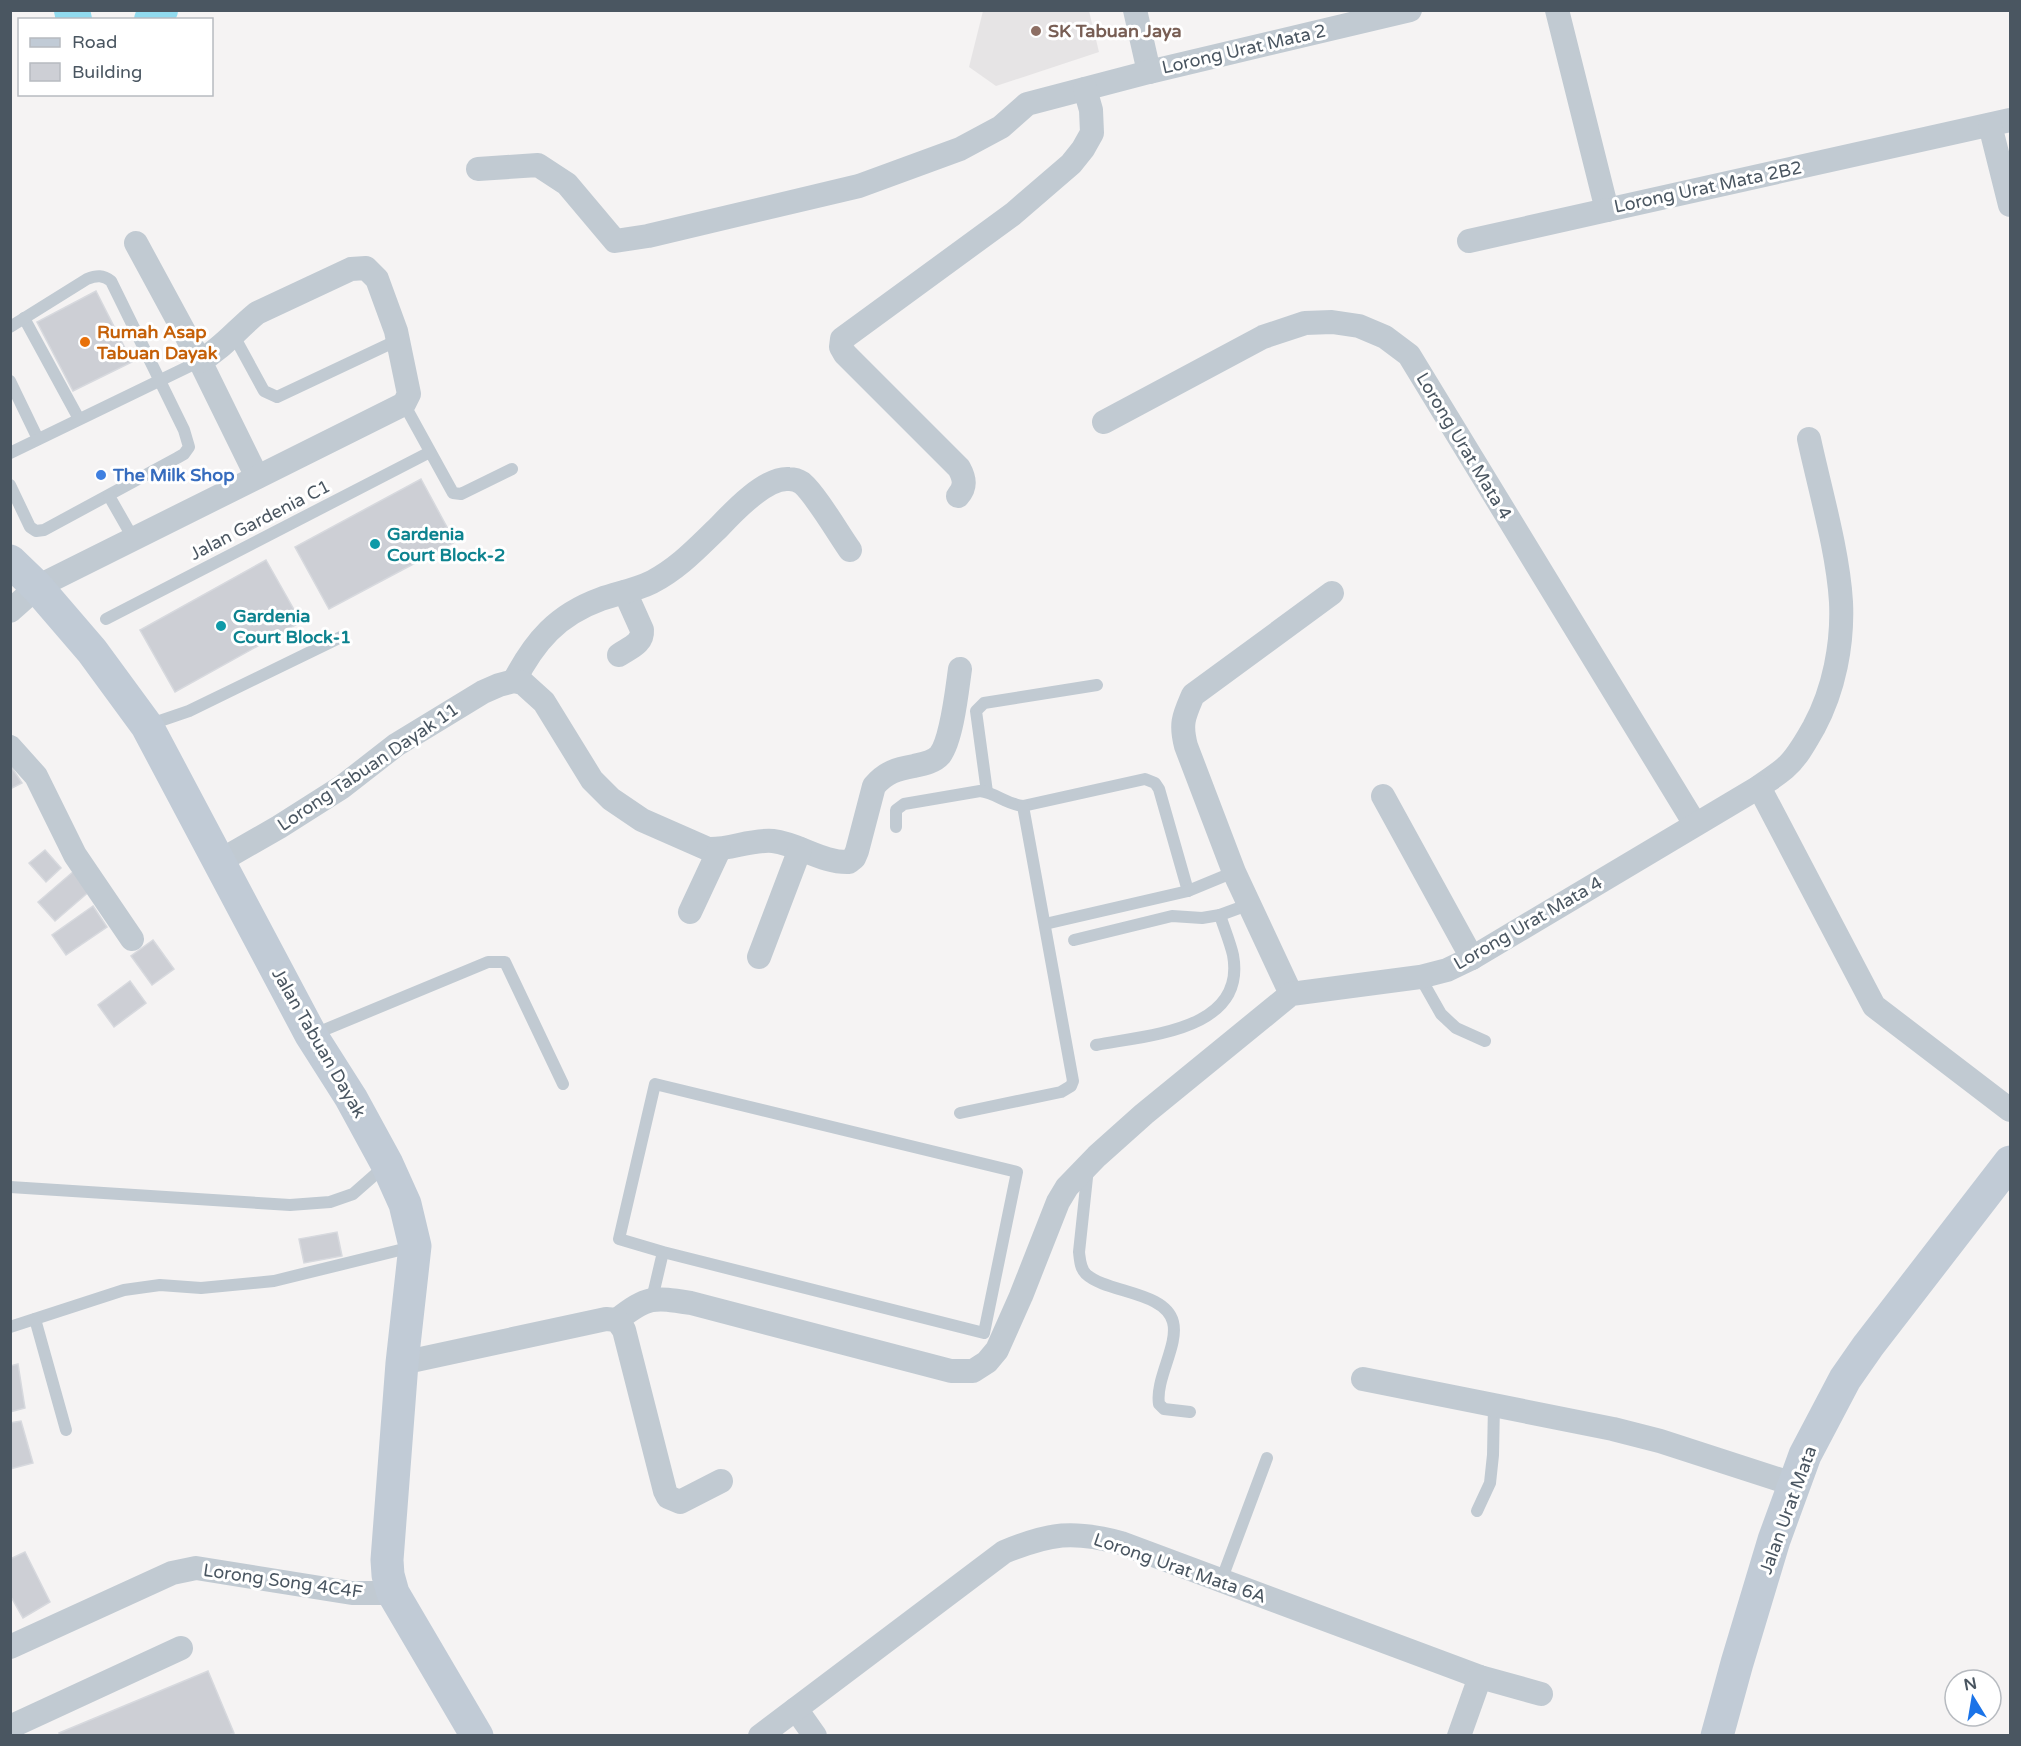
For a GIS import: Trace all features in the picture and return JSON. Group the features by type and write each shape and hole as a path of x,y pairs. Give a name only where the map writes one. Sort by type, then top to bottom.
{"street":[{"path":"1135,10 1149,72"},
{"name":"Lorong Urat Mata 2","path":"478,169 538,165 567,184 615,241 648,236 859,186 960,149 1001,127 1027,104 1149,72 1410,10"},
{"name":"Lorong Urat Mata 2B2","path":"1557,10 1606,210 2000,122"},
{"path":"958,496 965,482 959,468 844,354 841,347 842,339 1013,213 1071,164 1092,133 1091,110 1084,90"},
{"path":"2000,122 2010,205"},
{"path":"1469,242 1606,210"},
{"path":"136,243 200,361 257,477"},
{"path":"10,611 37,587 404,404 410,394 398,340 377,279 366,268 351,268 257,313 234,336 200,361"},
{"name":"Lorong Urat Mata 4","path":"1104,422 1263,337 1305,323 1332,322 1359,326 1385,337 1409,355 1695,825"},
{"name":"Lorong Urat Mata 4","path":"1291,994 1420,977 1447,970 1472,958 1759,787 1786,768 1806,742 1822,711 1833,680 1839,641 1841,602 1834,553 1809,439"},
{"path":"850,550 801,483 791,479 780,479 758,491 680,566 639,588 603,598 574,610 546,634 527,655 514,681 523,683 544,702 592,780 611,799 642,820 708,849 719,850 759,841 771,841 784,843 839,862 849,862 854,858 874,786 880,778 888,772 927,763 939,756 948,736 960,669"},
{"name":"Jalan Tabuan Dayak","path":"10,561 37,587 92,651 147,726 311,1035 351,1098 387,1164 405,1204 415,1246 402,1363 387,1560 388,1575 393,1593 477,1736"},
{"path":"619,655 641,640 642,636 642,630 625,592"},
{"path":"402,1363 606,1319 616,1320 637,1304 652,1299 691,1303 951,1371 973,1371 987,1362 997,1350 1058,1202 1067,1187 1097,1156 1144,1114 1291,994 1234,872 1181,729 1193,695 1332,593"},
{"name":"Lorong Tabuan Dayak 11","path":"218,862 342,787 396,745 425,727 483,692 514,681"},
{"path":"10,747 36,776 75,855 132,939"},
{"path":"1759,787 1875,1006 2010,1110"},
{"path":"1383,796 1472,958"},
{"path":"759,957 800,849"},
{"path":"690,912 719,850"},
{"name":"Jalan Urat Mata","path":"1717,1736 1737,1663 1793,1484 1809,1447 1856,1362 1914,1283 2010,1162"},
{"path":"616,1320 624,1330 668,1497 680,1502 687,1500 721,1481"},
{"path":"1363,1379 1660,1441 1793,1484"},
{"name":"Lorong Urat Mata 6A","path":"760,1736 976,1571 1004,1552 1048,1536 1091,1535 1121,1543 1480,1677 1540,1694"},
{"name":"Lorong Song 4C4F","path":"10,1647 172,1573 196,1568 352,1593 393,1593"},
{"path":"10,1727 181,1648"},
{"path":"1459,1736 1480,1677"},
{"path":"796,1709 815,1736"}],"lane":[{"path":"10,327 87,279 101,275 106,277 111,281 184,430 189,447 184,454 44,530 36,531 30,527 10,485"},
{"path":"24,318 79,419"},
{"path":"234,336 264,391 277,397 398,340"},
{"path":"10,453 200,361"},
{"path":"10,381 38,439"},
{"path":"404,404 453,493 461,494 512,469"},
{"name":"Jalan Gardenia C1","path":"106,619 430,452"},
{"path":"109,496 133,538"},
{"path":"147,726 189,711 341,637"},
{"path":"987,792 976,711 979,706 984,703 1097,685"},
{"path":"897,827 896,810 904,804 980,791 987,792 1011,805 1023,806 1137,780 1150,780 1159,789 1188,891"},
{"path":"960,1113 1061,1092 1071,1086 1073,1081 1023,806"},
{"path":"1045,924 1188,891 1234,872"},
{"path":"1074,940 1172,916 1202,918 1220,915 1250,904"},
{"path":"1096,1044 1186,1026 1207,1016 1226,1000 1232,981 1233,956 1220,915"},
{"path":"311,1035 488,962 505,962 510,968 562,1084"},
{"path":"1420,977 1441,1014 1456,1028 1485,1041"},
{"path":"655,1084 1017,1172 984,1333 663,1252 619,1239 655,1084"},
{"path":"10,1187 300,1204 330,1202 353,1194 387,1164"},
{"path":"1088,1167 1079,1252 1080,1266 1086,1274 1096,1280 1157,1303 1166,1310 1173,1321 1174,1332 1160,1388 1159,1404 1164,1409 1190,1412"},
{"path":"10,1328 124,1290 160,1285 201,1288 274,1281 415,1246"},
{"path":"652,1299 663,1252"},
{"path":"35,1319 66,1430"},
{"path":"1477,1510 1490,1483 1494,1405"},
{"path":"1221,1581 1267,1458"}],"shaded area":[{"name":"SK Tabuan Jaya","path":"983,11 1089,11 1099,52 996,86 969,67"}],"building":[{"name":"Rumah Asap Tabuan Dayak","path":"96,291 132,362 73,391 37,322"},
{"name":"Gardenia Court Block-2","path":"421,479 455,542 329,609 295,547"},
{"name":"Gardenia Court Block-1","path":"266,560 301,622 175,692 140,630"},
{"path":"10,765 22,783 10,789"},
{"path":"45,850 61,868 46,882 29,863"},
{"path":"74,871 91,890 55,921 38,902"},
{"path":"93,906 107,927 66,955 52,935"},
{"path":"153,940 174,969 152,985 131,956"},
{"path":"130,981 146,1003 114,1027 98,1005"},
{"path":"337,1232 342,1256 304,1263 299,1239"},
{"path":"18,1364 25,1408 10,1412 10,1366"},
{"path":"21,1421 33,1463 10,1469 10,1423"},
{"path":"25,1552 50,1602 23,1618 10,1595 10,1559"},
{"path":"208,1671 234,1733 227,1736 60,1736 59,1733"}],"waterway":[{"path":"72,10 74,18"},
{"path":"154,18 160,10"}],"place":[{"name":"SK Tabuan Jaya","path":"1036,31"},
{"name":"Rumah Asap Tabuan Dayak","path":"85,342"},
{"name":"The Milk Shop","path":"101,475"},
{"name":"Gardenia Court Block-2","path":"375,544"},
{"name":"Gardenia Court Block-1","path":"221,626"}]}
